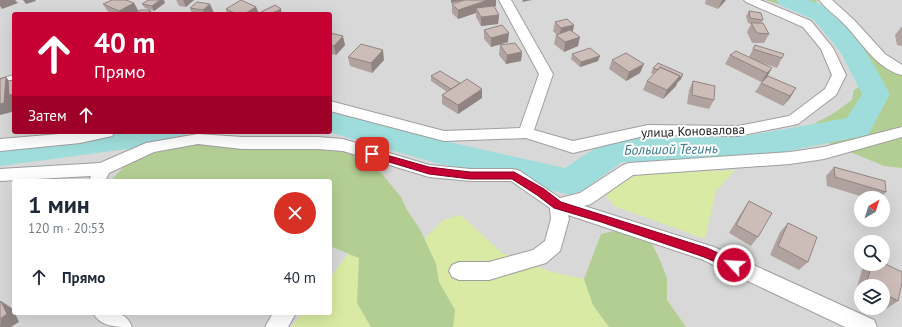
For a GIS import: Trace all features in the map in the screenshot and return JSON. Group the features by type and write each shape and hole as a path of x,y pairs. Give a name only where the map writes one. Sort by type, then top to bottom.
{"street":[{"path":"505,0 546,74 526,133"},
{"name":"улица Коновалова","path":"332,106 444,136 526,133 573,147 648,130 738,131 793,120 832,92 839,75 827,48 807,24 750,0"},
{"path":"825,0 850,22 880,57 902,71"},
{"path":"0,83 12,80"},
{"path":"558,205 585,199 629,169 790,158 824,153 902,132"},
{"path":"0,146 80,138 98,134"},
{"path":"0,175 100,175 151,147 198,139 242,143 318,143 343,145 429,171 470,175 514,175 558,205 707,253 867,327"},
{"path":"459,271 489,271 539,257 553,245 560,219 558,205"},
{"path":"106,315 122,327"},
{"path":"274,327 284,315"}],"shaded area":[{"path":"0,0 902,0 902,327 0,327"}],"green space":[{"path":"765,0 817,0 816,4 788,7"},
{"path":"820,18 844,22 902,73 902,168 884,166 824,141 807,127 831,115 852,100 854,90 861,86 848,54 825,28"},
{"path":"175,144 340,148 365,160 383,175 401,197 407,210 421,231 436,264 439,282 455,310 453,327 371,327 357,303 359,258 332,247 332,179 112,179 130,161"},
{"path":"735,170 716,191 705,239 614,206 606,196 610,189 639,174"},
{"path":"461,215 502,253 552,272 584,279 593,305 609,327 453,327 455,310 439,282 436,264 424,239 443,220"},
{"path":"615,231 652,244 667,278 667,300 686,327 609,327 593,305 584,279 601,234"},
{"path":"348,254 359,258 357,303 371,327 291,327 300,315 332,315 332,274"}],"building":[{"path":"112,0 126,0 134,3 119,11 103,4"},
{"path":"148,0 160,0 152,6 142,4"},
{"path":"241,0 256,7 247,12 233,12 226,9"},
{"path":"465,0 488,0 458,10 452,4"},
{"path":"197,2 210,4 203,10 190,8"},
{"path":"275,5 281,9 274,12 261,12"},
{"path":"494,6 499,15 481,17 476,8"},
{"path":"140,10 150,10 148,12 138,12"},
{"path":"749,11 761,13 763,20 750,18"},
{"path":"567,19 574,25 561,28 555,22"},
{"path":"751,23 763,23 769,34 757,33"},
{"path":"502,25 509,33 491,38 484,30"},
{"path":"570,30 580,37 565,42 556,35"},
{"path":"332,33 343,36 334,46 332,46"},
{"path":"515,43 522,52 507,55 500,45"},
{"path":"361,44 383,50 371,63 348,57"},
{"path":"755,45 784,54 782,58 753,49"},
{"path":"590,48 600,56 581,62 572,54"},
{"path":"736,51 772,68 767,73 730,55"},
{"path":"626,53 644,64 629,72 612,60"},
{"path":"658,63 683,74 680,78 680,76 660,67 658,70 653,68"},
{"path":"660,67 680,76 667,90 647,81"},
{"path":"440,71 460,83 451,89 431,76"},
{"path":"768,76 796,88 790,96 761,83"},
{"path":"6,77 4,103 0,104 0,79"},
{"path":"467,79 482,89 458,105 442,95"},
{"path":"12,80 12,94 9,95 8,81"},
{"path":"693,81 715,86 714,100 692,95"},
{"path":"834,167 885,181 886,191 883,191 835,177"},
{"path":"749,201 772,213 758,237 736,225"},
{"path":"788,223 817,237 808,262 778,246"},
{"path":"890,266 902,272 902,283 898,301 890,297 890,279 868,279 870,271 890,271"},
{"path":"1,301 7,314 0,319 0,302"}],"waterway":[{"name":"Большой Тегинь","path":"332,123 436,151 570,182 615,150 739,149 857,127 876,94 853,50 822,15 788,0"},
{"name":"Большой Тегинь","path":"0,154 156,134"}],"route":[{"path":"372,154 429,171 470,175 514,175 558,205 707,253 734,265"}]}
